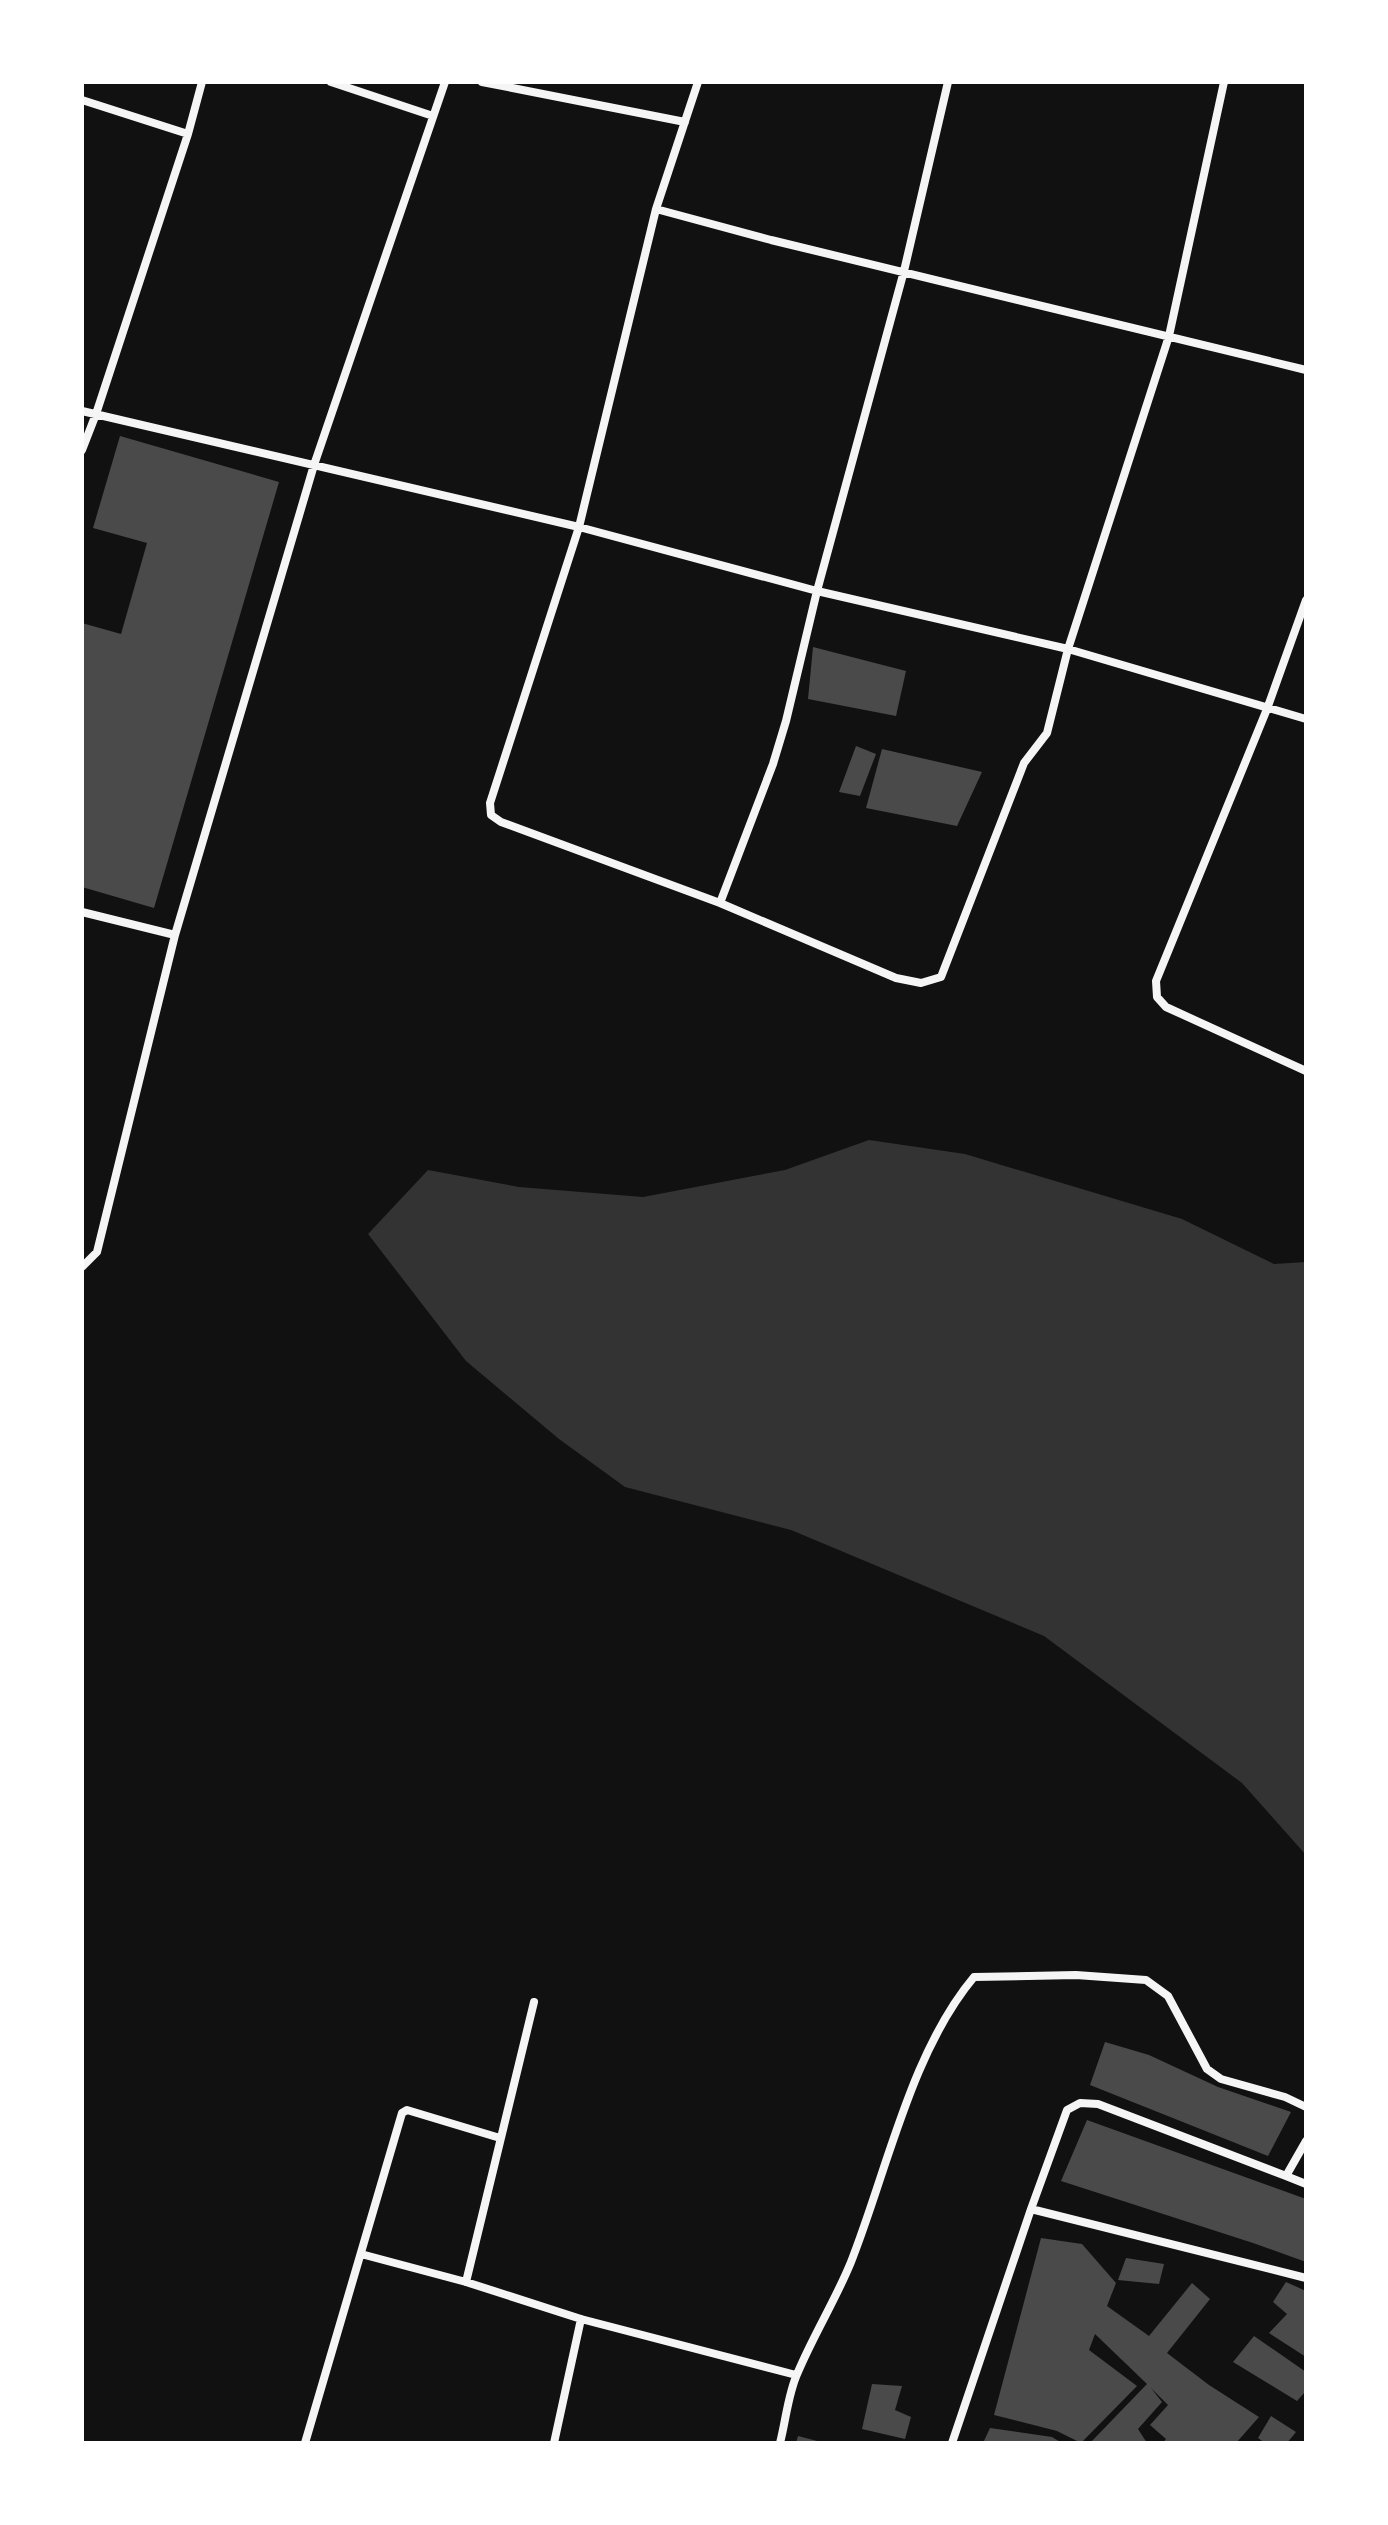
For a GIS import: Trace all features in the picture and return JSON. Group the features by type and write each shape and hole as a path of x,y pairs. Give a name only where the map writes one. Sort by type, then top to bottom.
{"street":[{"path":"82,450 188,134 202,82"},
{"path":"331,82 433,116"},
{"path":"82,1267 97,1252 175,935 314,465 445,82"},
{"path":"482,82 685,122"},
{"path":"698,82 656,209 579,527 490,803 491,815 501,822 720,903 896,978 921,983 941,977 1024,763 1047,733 1068,649 1169,336 1224,82"},
{"path":"720,903 777,750 904,271 948,82"},
{"path":"82,100 188,134"},
{"path":"656,209 771,240 1306,370"},
{"path":"82,411 579,527 817,591 1068,649 1306,719"},
{"path":"1306,600 1267,709 1156,981 1157,997 1166,1007 1306,1071"},
{"path":"82,912 175,935"},
{"path":"780,2443 796,2375 850,2263 902,2115 937,2034 956,1998 974,1977 1076,1975 1146,1980 1168,1996 1207,2069 1221,2079 1285,2097 1306,2107"},
{"path":"466,2282 534,2002"},
{"path":"952,2443 1067,2110 1080,2103 1098,2104 1306,2184"},
{"path":"305,2443 401,2116 405,2110 500,2138"},
{"path":"1286,2176 1306,2141"},
{"path":"1031,2209 1306,2278"},
{"path":"361,2254 466,2282 581,2319 796,2375"},
{"path":"554,2443 581,2319"}],"shaded area":[{"path":"869,1140 965,1154 1182,1219 1274,1264 1306,1262 1306,1855 1242,1783 1044,1636 791,1530 625,1487 559,1439 466,1361 368,1234 428,1170 519,1187 643,1197 785,1170"}],"building":[{"path":"120,436 279,482 154,908 82,887 82,623 121,634 147,543 93,528"},
{"path":"813,647 906,671 896,716 808,699"},
{"path":"856,746 876,754 860,796 839,792"},
{"path":"882,749 982,772 957,826 866,808"},
{"path":"1105,2042 1149,2055 1218,2087 1291,2112 1268,2156 1090,2085"},
{"path":"1087,2120 1306,2199 1306,2262 1061,2181"},
{"path":"1041,2238 1082,2244 1116,2283 1107,2306 1149,2336 1192,2283 1210,2299 1167,2353 1259,2417 1236,2443 1163,2443 1166,2439 1150,2425 1168,2405 1151,2388 1162,2402 1138,2429 1147,2443 1090,2443 1147,2384 1095,2334 1089,2350 1137,2386 1081,2443 1057,2431 994,2415"},
{"path":"1126,2258 1164,2264 1159,2284 1118,2280"},
{"path":"1286,2282 1306,2291 1306,2357 1269,2333 1287,2314 1273,2302"},
{"path":"1254,2336 1306,2372 1306,2391 1297,2401 1233,2362"},
{"path":"872,2384 902,2386 895,2410 911,2417 905,2439 862,2429"},
{"path":"1271,2416 1296,2432 1287,2443 1265,2443 1258,2438"},
{"path":"990,2428 1052,2437 1062,2443 983,2443"},
{"path":"798,2436 821,2442 821,2443 796,2443"}]}
